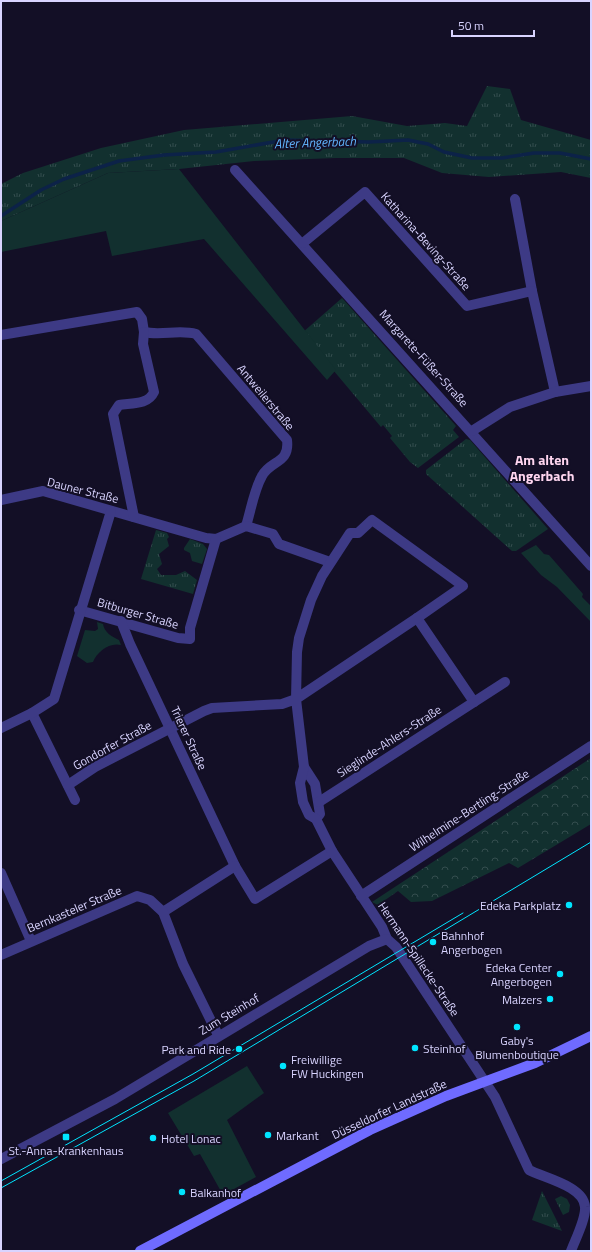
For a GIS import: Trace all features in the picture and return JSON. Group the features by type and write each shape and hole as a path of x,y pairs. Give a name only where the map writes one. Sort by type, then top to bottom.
{"main road":[{"name":"Düsseldorfer Landstraße","path":"140,1251 370,1130 434,1101 535,1062 591,1036"}],"street":[{"name":"Margarete-Füßer-Straße","path":"236,170 472,431 591,566"},
{"name":"Katharina-Beving-Straße","path":"303,243 365,192 467,306 532,291"},
{"path":"515,199 532,291 555,392"},
{"path":"1,335 137,312 142,319 144,332"},
{"name":"Antweilerstraße","path":"144,332 157,335 187,331 196,334 287,440 288,448 285,456 262,474 246,526"},
{"name":"Dauner Straße","path":"134,517 113,414 119,405 147,401 154,392 143,344 144,332"},
{"path":"472,431 510,407 555,392 591,386"},
{"name":"Dauner Straße","path":"1,500 43,492 206,538 216,539"},
{"name":"Bitburger Straße","path":"1,728 32,713 54,699 111,511"},
{"name":"Hermann-Spillecke-Straße","path":"417,618 463,586 372,520 358,533 350,533 330,562 311,600 300,638 297,659 296,699 304,767 300,783 303,802 309,815 316,818 332,850 388,939 396,947 499,1105 529,1170 570,1187 588,1201"},
{"path":"216,539 246,526 273,534 279,544 330,562"},
{"name":"Bitburger Straße","path":"80,610 178,638 190,639 190,628 216,539"},
{"path":"170,728 212,708 282,704 296,699 417,618 474,702"},
{"name":"Trierer Straße","path":"121,621 235,866 255,899 332,850"},
{"name":"Sieglinde-Ahlers-Straße","path":"319,802 505,682"},
{"name":"Gondorfer Straße","path":"32,713 76,800"},
{"name":"Gondorfer Straße","path":"68,785 95,767 170,728"},
{"name":"Wilhelmine-Bertling-Straße","path":"361,896 591,746"},
{"name":"Hermann-Spillecke-Straße","path":"304,767 315,784 320,814 316,818"},
{"path":"163,912 235,866"},
{"path":"1,873 31,941"},
{"name":"Bernkasteler Straße","path":"1,955 137,896 150,900 163,912 183,964 218,1035"},
{"name":"Zum Steinhof","path":"1,1160 115,1098 369,946 388,939"},
{"path":"571,1251 588,1201"}],"green space":[{"path":"487,86 510,89 521,120 591,140 591,178 561,172 489,177 442,173 404,158 336,158 254,161 179,169 108,173 1,221 1,184 23,173 101,148 184,130 352,116 407,126 445,123 467,126"},
{"path":"179,169 336,370 327,380 204,239 112,256 106,231 1,252 1,221 108,173"},
{"path":"342,298 456,426 453,430 459,437 418,468 410,462 390,438 392,436 383,425 381,427 302,333"},
{"path":"466,439 470,440 548,529 516,551 512,551 426,474 426,470"},
{"path":"156,530 167,533 169,537 167,539 169,546 159,554 162,564 157,569 161,575 176,575 185,571 197,580 193,594 141,579"},
{"path":"190,539 203,544 207,549 202,564 192,561 190,553 184,550"},
{"path":"536,545 544,554 549,555 583,594 582,597 591,606 591,622 557,587 541,575 521,553"},
{"path":"97,622 103,624 107,632 119,640 121,645 117,644 108,646 100,651 93,662 87,663 77,656 85,630 95,631 98,629"},
{"path":"591,758 591,824 518,868 509,863 432,901 411,902 398,891 378,905 372,902"},
{"path":"247,1066 264,1093 227,1120 256,1177 223,1195 200,1154 194,1156 168,1113"},
{"path":"542,1191 562,1231 532,1220"},
{"path":"561,1196 567,1199 570,1205 569,1212 563,1215 555,1199"}],"waterway":[{"name":"Alter Angerbach","path":"1,216 41,190 64,179 119,161 164,155 216,152 285,140 369,142 408,140 428,144 444,152 472,158 502,158 534,153 560,153 591,159"}],"tram line":[{"path":"1,1188 194,1081 591,842"},
{"path":"1,1181 193,1074 463,913"}],"place":[{"name":"Edeka Parkplatz","path":"569,905"},
{"name":"Bahnhof Angerbogen","path":"433,942"},
{"name":"Edeka Center Angerbogen","path":"560,974"},
{"name":"Malzers","path":"550,999"},
{"name":"Gaby's Blumenboutique","path":"517,1027"},
{"name":"Steinhof","path":"415,1048"},
{"name":"Park and Ride","path":"239,1049"},
{"name":"Freiwillige FW Huckingen","path":"283,1066"},
{"name":"Markant","path":"268,1135"},
{"name":"St.-Anna-Krankenhaus","path":"66,1137"},
{"name":"Hotel Lonac","path":"153,1138"},
{"name":"Balkanhof","path":"182,1192"}],"district":[{"name":"Am alten Angerbach","path":"542,468"}]}
